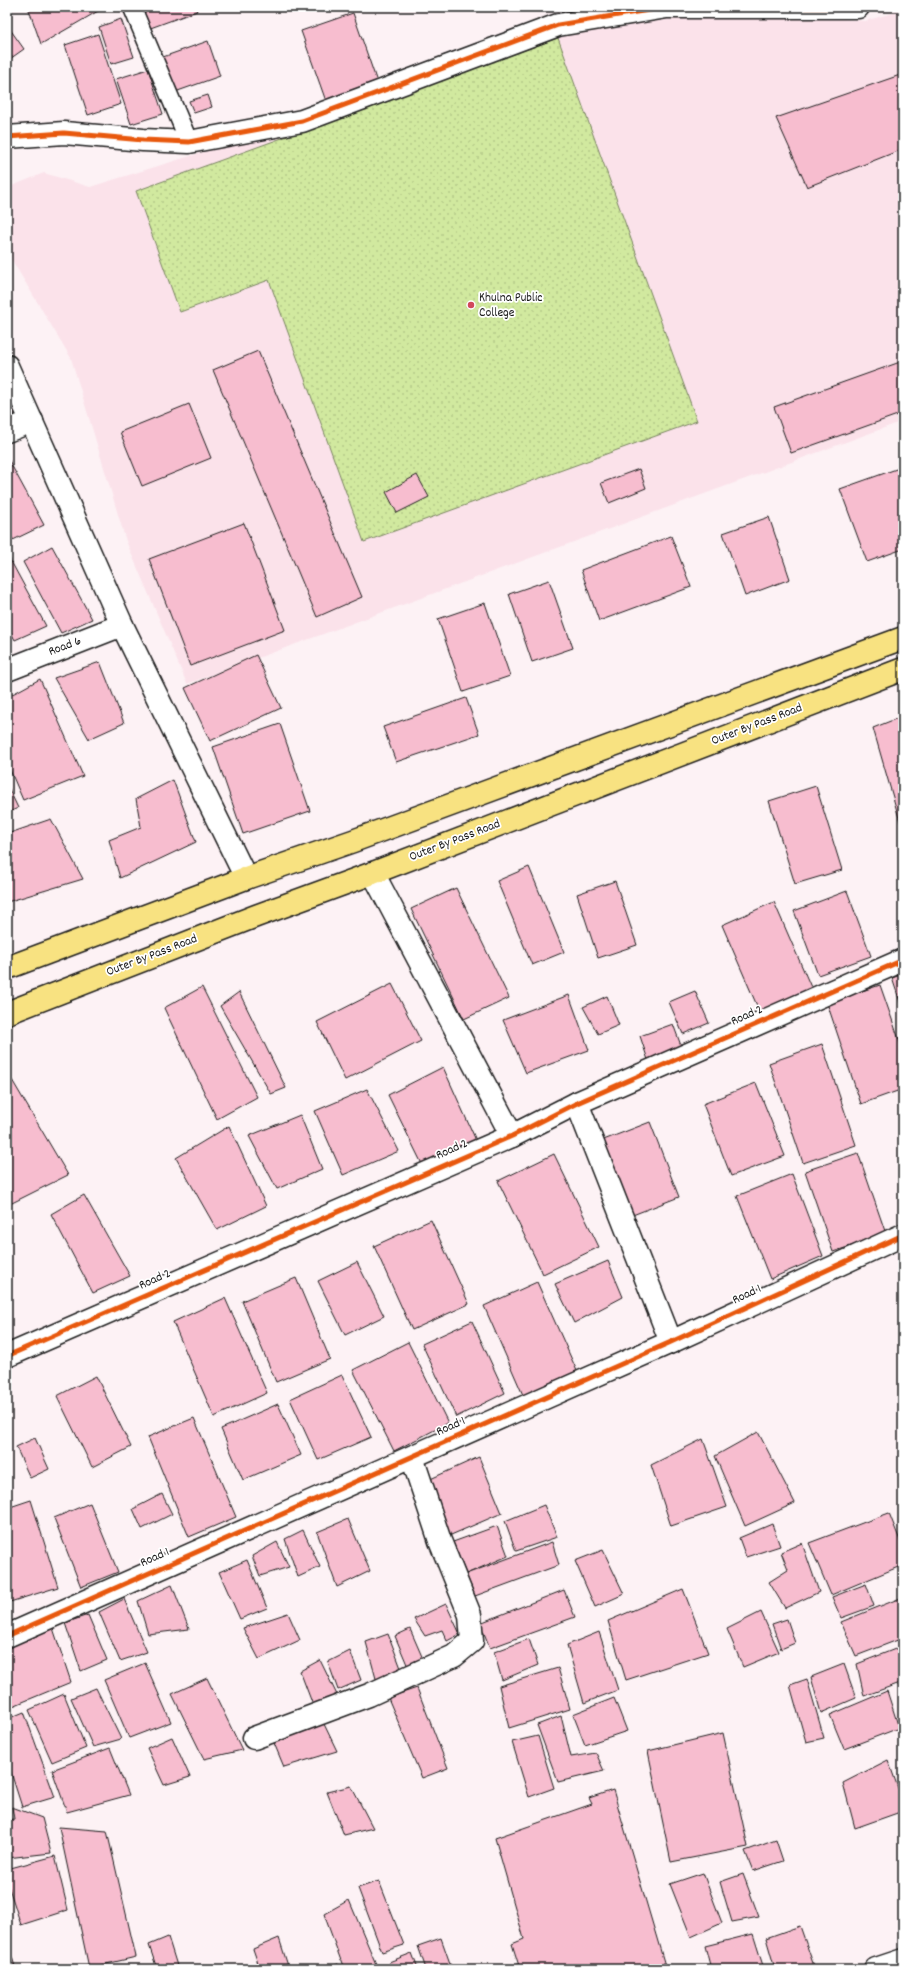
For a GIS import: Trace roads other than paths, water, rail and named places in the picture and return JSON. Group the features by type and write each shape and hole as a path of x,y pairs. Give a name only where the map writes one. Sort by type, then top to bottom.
{"main road":[{"path":"7,968 246,878 353,841 903,638"},
{"name":"Outer By Pass Road","path":"7,1013 248,919 373,873 903,669"}],"street":[{"path":"7,137 64,133 143,140 189,142 302,122 558,25 667,7 858,7"},
{"path":"7,366 122,625 246,878"},
{"path":"7,431 32,421"},
{"name":"Road 6","path":"7,670 122,625"},
{"path":"373,873 512,1136"},
{"name":"Road 2","path":"7,1356 512,1136 577,1103 903,960"},
{"path":"577,1103 671,1342"},
{"name":"Road 1","path":"7,1636 671,1342 903,1235"},
{"path":"254,1738 369,1695 454,1656 472,1641 470,1615 440,1541 412,1457"},
{"path":"876,1969 903,1960"}],"lane":[{"path":"132,7 189,142"}],"place":[{"name":"Khulna Public College","path":"471,305"}]}
